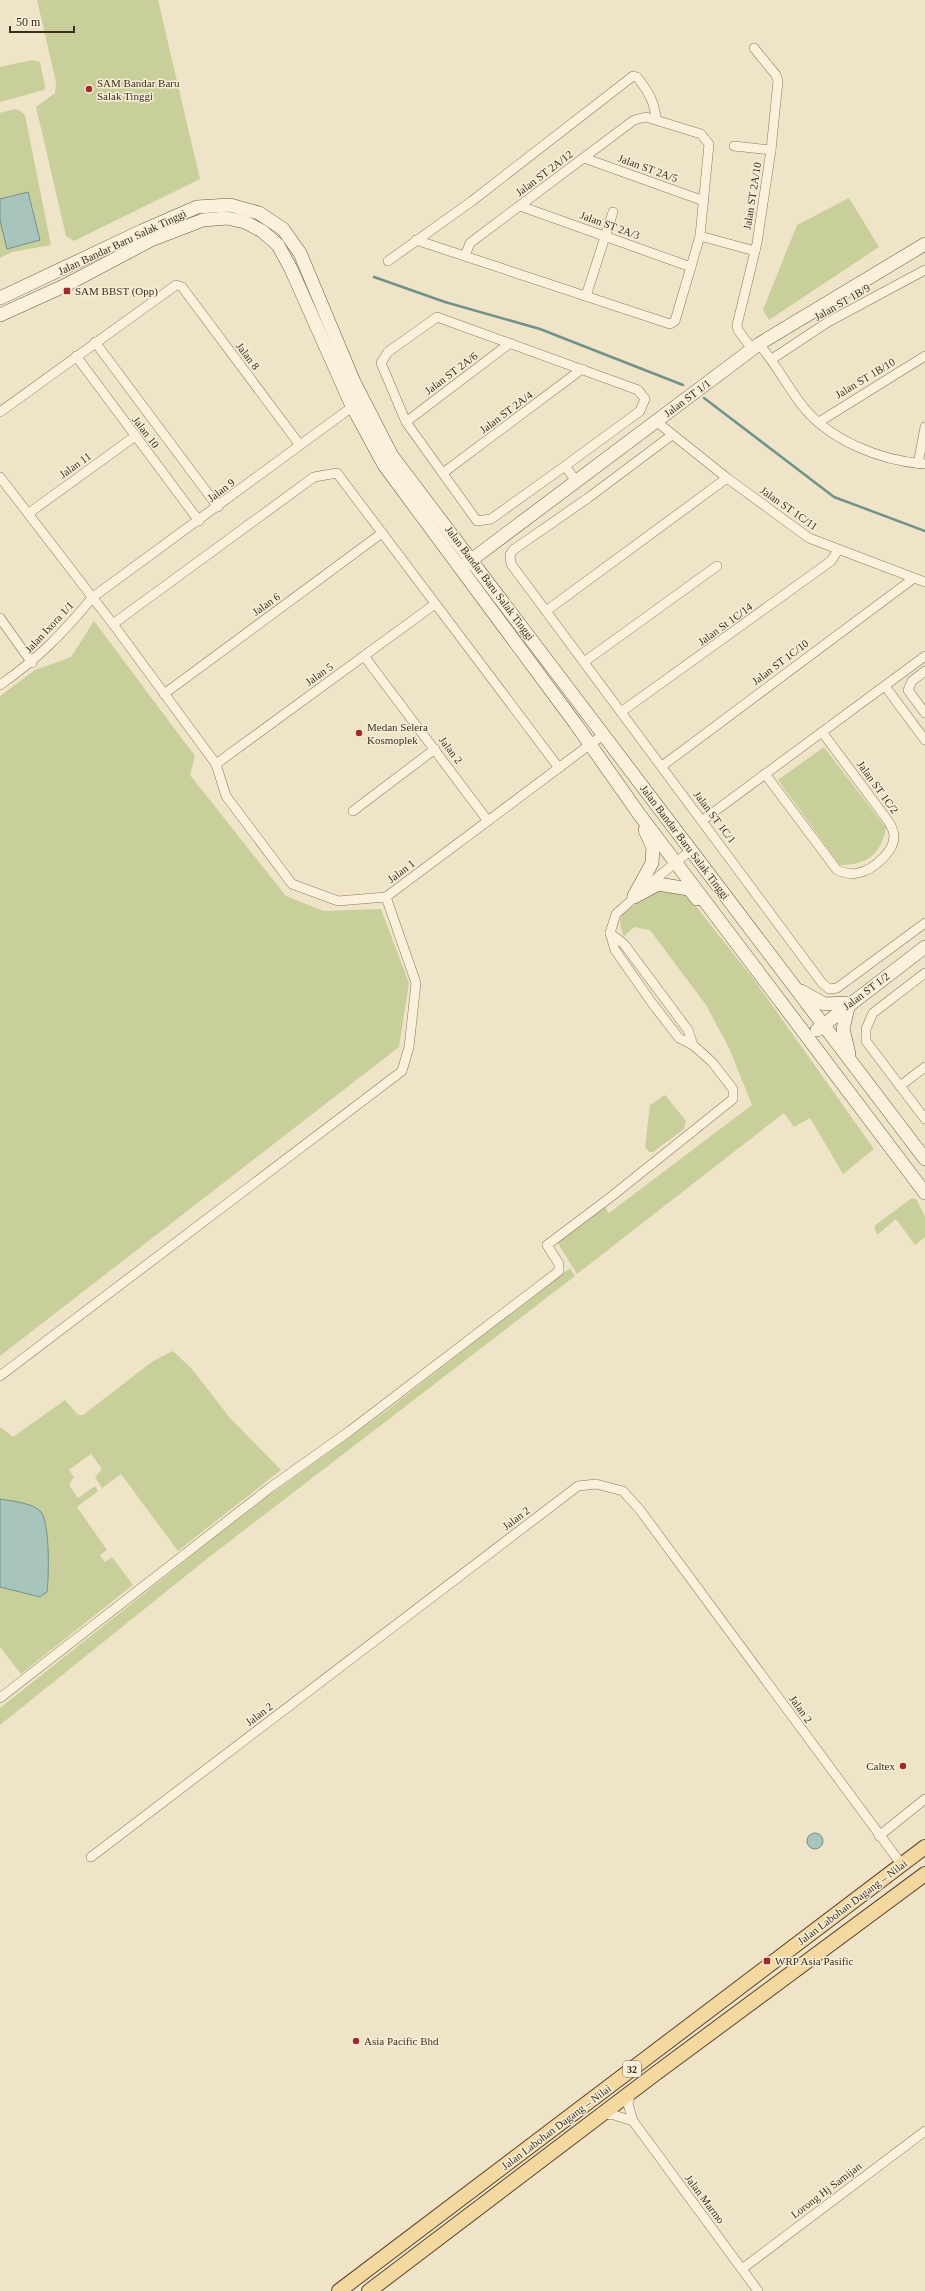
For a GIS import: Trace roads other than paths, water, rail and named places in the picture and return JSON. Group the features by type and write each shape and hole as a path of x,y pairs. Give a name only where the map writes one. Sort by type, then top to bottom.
{"main road":[{"name":"Jalan Bandar Baru Salak Tinggi","path":"0,298 142,231 197,207 230,205 259,213 283,229 300,254 357,404 392,456 604,734 787,980 925,1159"},
{"name":"Jalan Bandar Baru Salak Tinggi","path":"0,315 64,286 151,240 203,220 227,218 245,222 262,231 278,245 357,404 384,465 639,814 809,1036 925,1193"},
{"name":"Jalan ST 1/1","path":"460,568 657,422 755,346 925,244"},
{"path":"634,898 649,871 653,848 639,814"},
{"path":"634,898 658,884 689,889 740,947"},
{"name":"Jalan ST 1/2","path":"809,1036 849,1003 925,947"},
{"path":"787,980 809,997 824,1004 849,1003 843,1029 854,1066"},
{"name":"Jalan Labohan Dagang ‒ Nilai","path":"339,2291 925,1847"},
{"name":"Jalan Labohan Dagang ‒ Nilai","path":"369,2291 823,1948 925,1874"}],"street":[{"name":"Jalan ST 2A/10","path":"754,48 776,74 778,80 771,150 755,252 737,325 738,330 772,359 801,405 819,422 841,439 885,456 922,464"},
{"path":"388,261 416,240 478,196 633,76 636,77 648,91 655,106 656,120 700,134 708,144 700,236 675,321 670,324 416,240"},
{"name":"Jalan ST 2A/12","path":"465,256 470,243 634,120 646,117 656,120"},
{"path":"734,146 771,150"},
{"name":"Jalan ST 2A/5","path":"584,158 704,200"},
{"name":"Jalan ST 2A/3","path":"520,206 691,267"},
{"path":"586,296 613,212"},
{"path":"700,236 755,252"},
{"name":"Jalan ST 1B/9","path":"772,359 828,322 925,270"},
{"name":"Jalan 8","path":"95,342 176,285 182,287 300,445"},
{"path":"437,317 510,343 638,390 645,399 640,411 565,466 491,519 477,521 406,422 381,363 388,352 437,317"},
{"path":"0,412 95,342"},
{"name":"Jalan 10","path":"95,342 218,506"},
{"name":"Jalan ST 2A/6","path":"406,422 510,343"},
{"name":"Jalan 10","path":"76,356 134,437 199,521"},
{"name":"Jalan ST 1B/10","path":"819,422 925,356"},
{"name":"Jalan ST 2A/4","path":"443,473 582,370"},
{"name":"Jalan 9","path":"93,597 199,521 357,404"},
{"name":"Jalan ST 1C/11","path":"657,422 727,478 809,538 925,582"},
{"path":"922,464 925,427"},
{"name":"Jalan ST 1C/1","path":"672,435 588,498 513,550 510,555 511,564 703,820 822,983 829,989 837,988 925,923"},
{"name":"Jalan 11","path":"29,513 134,437"},
{"path":"565,466 576,482"},
{"path":"113,624 314,477 338,473 559,768"},
{"path":"0,477 93,597 216,764"},
{"path":"546,611 727,478"},
{"name":"Jalan 6","path":"164,694 382,533"},
{"name":"Jalan St 1C/14","path":"621,712 831,561 838,550"},
{"path":"584,662 718,566"},
{"name":"Jalan ST 1C/10","path":"662,766 914,578"},
{"name":"Jalan Ixora 1/1","path":"0,685 32,663 59,637 93,597"},
{"name":"Jalan 5","path":"216,764 435,604"},
{"path":"1,620 32,663"},
{"name":"Jalan 2","path":"364,656 488,821"},
{"path":"703,820 925,656"},
{"path":"925,671 912,681 908,690 925,713"},
{"path":"885,686 925,740"},
{"name":"Jalan ST 1C/2","path":"765,774 837,870 850,874 860,873 874,864 886,854 892,845 894,832 886,818 822,732"},
{"name":"Jalan 1","path":"216,764 222,788 292,884 338,901 386,897 604,734"},
{"path":"353,811 435,749"},
{"path":"0,1698 265,1492 351,1430 559,1271 559,1264 547,1245 612,1196 733,1099 733,1089 712,1062 693,1045 679,1038 652,1003 615,950 610,933 616,914 691,850"},
{"path":"0,1376 402,1071 410,1047 416,983 386,897"},
{"path":"610,933 624,944 688,1030 693,1045"},
{"path":"925,973 872,1013 866,1029 866,1041 925,1119"},
{"path":"900,1086 925,1067"},
{"name":"Jalan 2","path":"91,1857 578,1486 596,1484 623,1491 640,1510 879,1836 902,1865"},
{"path":"879,1836 925,1799"},
{"path":"630,2094 628,2104 633,2122"},
{"path":"603,2114 614,2115 633,2122"},
{"name":"Jalan Marmo","path":"633,2122 758,2291"},
{"name":"Lorong Hj Samijan","path":"742,2269 925,2131"}],"water":[{"path":"28,192 40,240 7,249 0,221 0,199"},
{"path":"0,1499 33,1506 41,1512 44,1518 48,1551 48,1585 47,1592 40,1597 0,1587"},
{"path":"812,1833 818,1833 823,1838 821,1847 818,1849 812,1849 807,1844 807,1838"}],"waterway":[{"path":"374,277 445,302 540,329 683,385"},
{"path":"704,398 834,497 925,531"}],"place":[{"name":"SAM Bandar Baru Salak Tinggi","path":"89,89"},
{"name":"SAM BBST (Opp)","path":"67,291"},
{"name":"Medan Selera Kosmoplek","path":"359,733"},
{"name":"Caltex","path":"903,1766"},
{"name":"WRP Asia Pasific","path":"767,1961"},
{"name":"Asia Pacific Bhd","path":"356,2041"}]}
